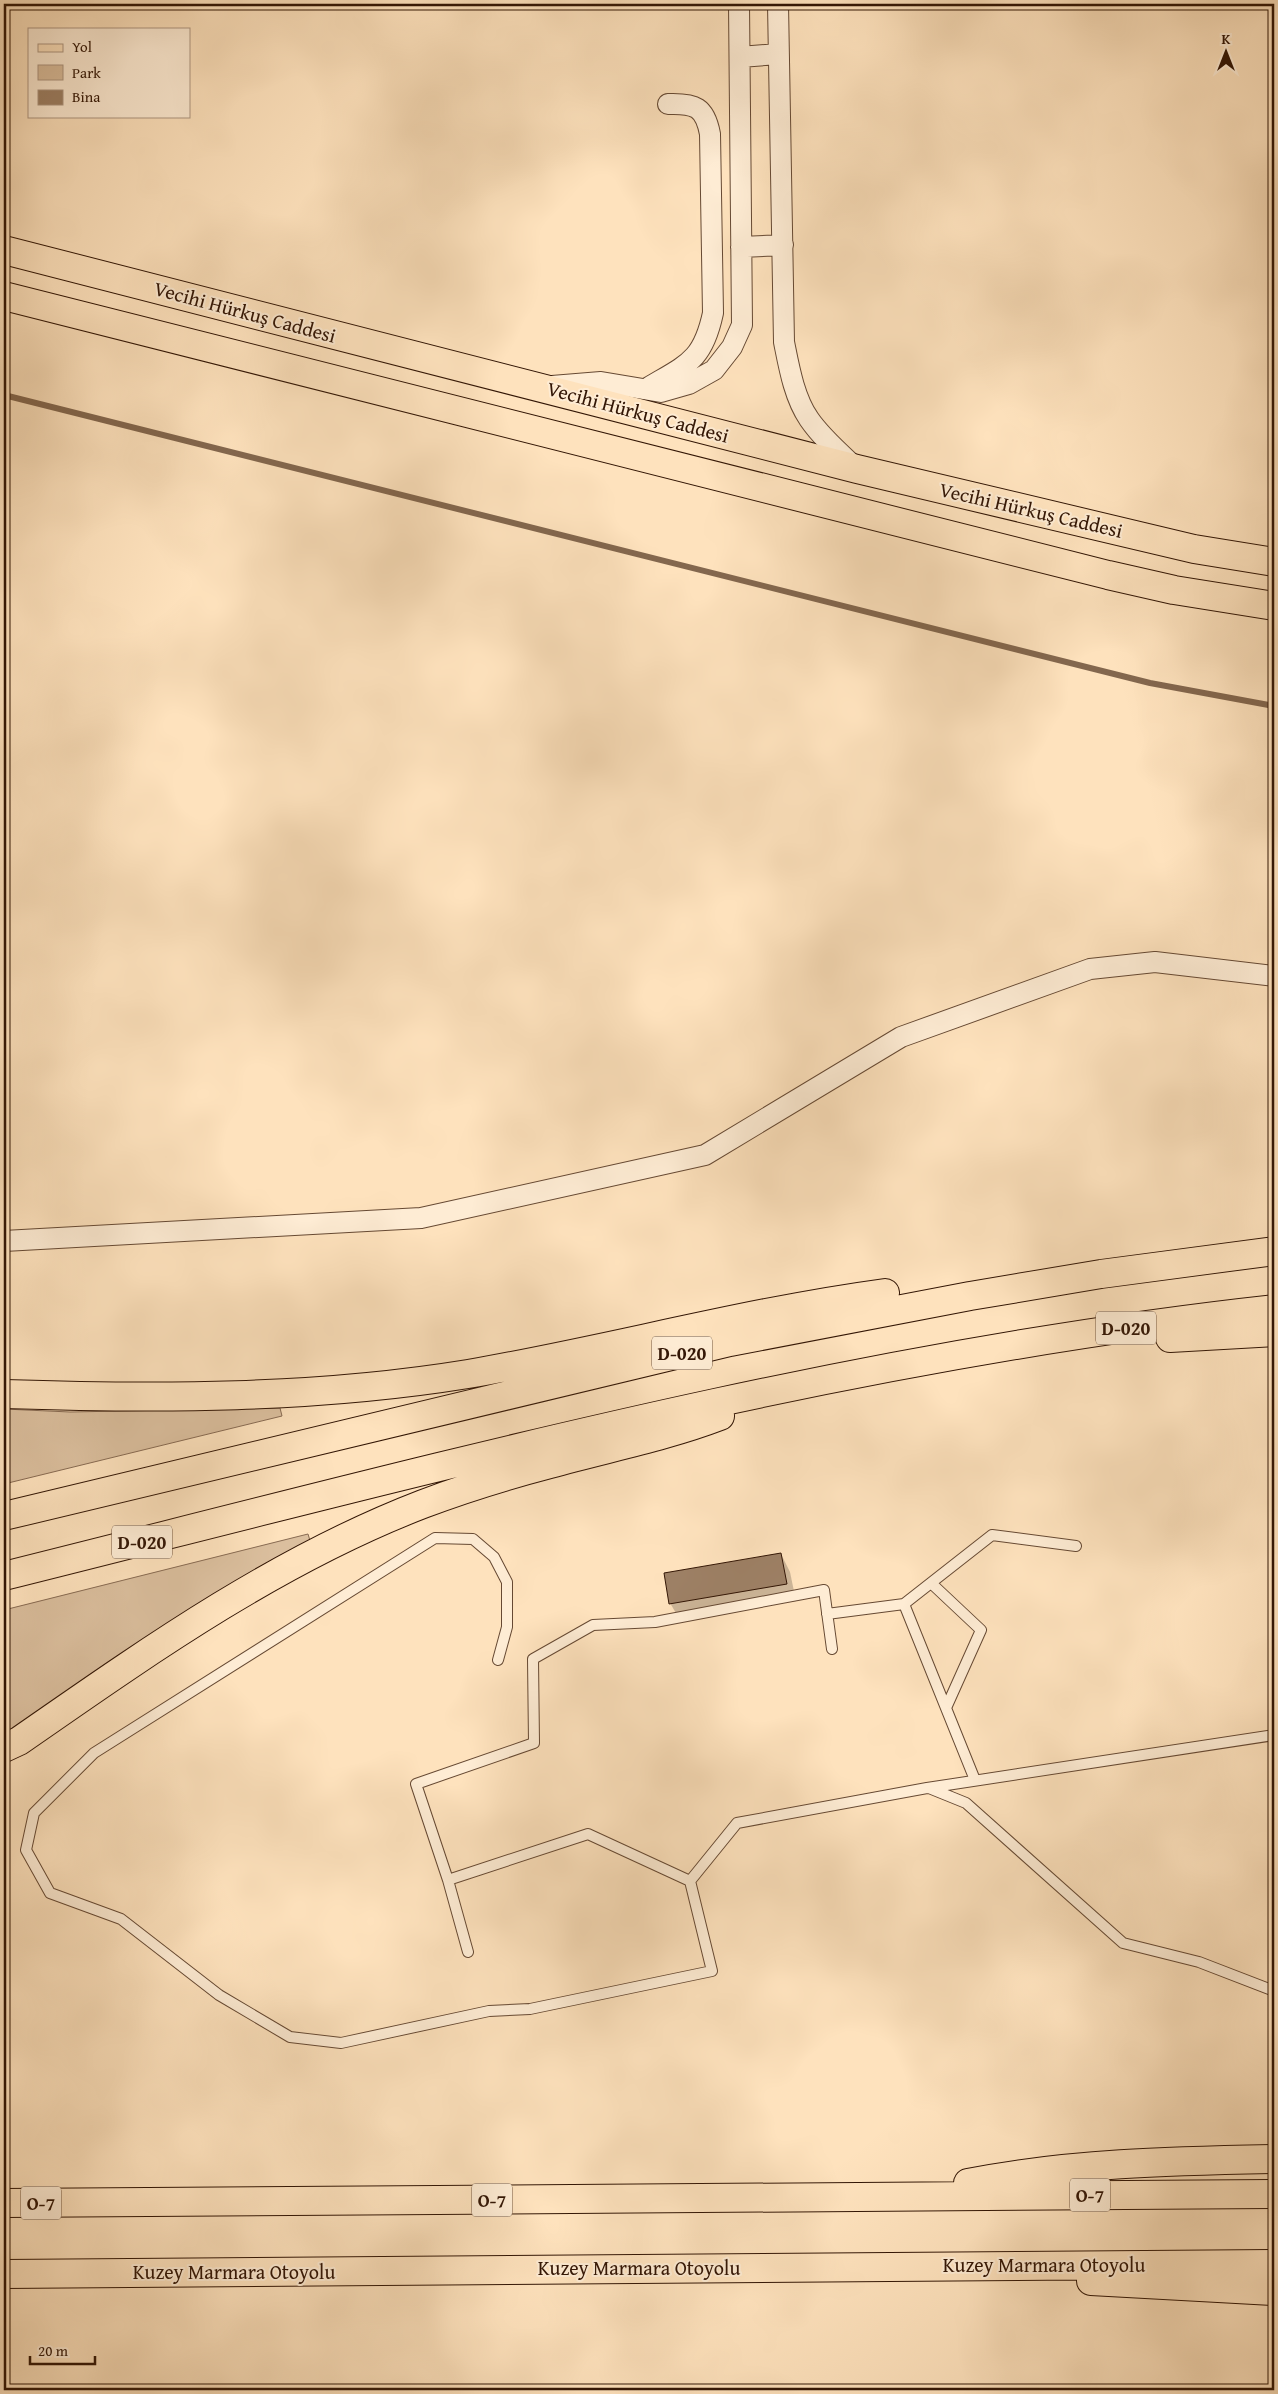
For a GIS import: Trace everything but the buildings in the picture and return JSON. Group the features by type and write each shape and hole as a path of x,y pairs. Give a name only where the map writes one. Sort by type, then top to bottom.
{"main road":[{"name":"Vecihi Hürkuş Caddesi","path":"4,250 541,386 857,469 1194,549 1274,562"},
{"path":"4,296 1100,573 1174,590 1274,606"},
{"name":"D-020","path":"4,1516 730,1342 876,1313 1100,1274 1274,1251"},
{"path":"4,1394 138,1398 228,1396 321,1391 404,1382 468,1374 818,1302 977,1281 1100,1274"},
{"name":"D-020","path":"4,1576 487,1456 814,1381 979,1351 1177,1321 1274,1309"},
{"path":"979,1351 1274,1332"},
{"path":"4,1748 19,1741 108,1679 249,1589 326,1547 439,1499 551,1463 683,1430 814,1381"},
{"path":"906,2196 1019,2173 1171,2161 1274,2159"},
{"name":"O-7","path":"4,2203 1274,2194"},
{"name":"Kuzey Marmara Otoyolu","path":"4,2274 1274,2264"},
{"path":"963,2266 1089,2281 1274,2291"}],"street":[{"path":"541,386 601,382 661,392 689,384 714,370 732,347 742,324 739,4"},
{"path":"778,4 784,342 792,380 808,417 825,438 857,469"},
{"path":"740,57 778,54"},
{"path":"643,390 681,369 696,357 708,337 713,313 710,134 706,116 698,109 685,103 668,104"},
{"path":"741,247 783,245"},
{"path":"4,1241 421,1218 705,1155 901,1037 1090,969 1155,962 1274,976"}],"lane":[{"path":"828,1614 904,1604 992,1535 1076,1546"},
{"path":"498,1660 507,1627 507,1582 494,1557 473,1539 435,1538 94,1754 34,1813 26,1850 50,1893 121,1919 219,1995 290,2037 341,2043 490,2011 530,2009 712,1971 690,1881"},
{"path":"931,1583 981,1630 946,1708"},
{"path":"468,1952 448,1880 416,1784 534,1743 533,1659 593,1625 655,1622 824,1590 832,1650"},
{"path":"904,1604 975,1780"},
{"path":"690,1881 737,1823 975,1780 1274,1735"},
{"path":"927,1788 966,1803 1123,1944 1199,1962 1274,1991"},
{"path":"448,1880 588,1834 690,1881"}],"green space":[{"path":"280,1408 282,1416 4,1484 4,1409 70,1412"},
{"path":"308,1534 311,1544 4,1737 4,1610"}],"waterway":[{"path":"4,395 1150,683 1274,706"}]}
